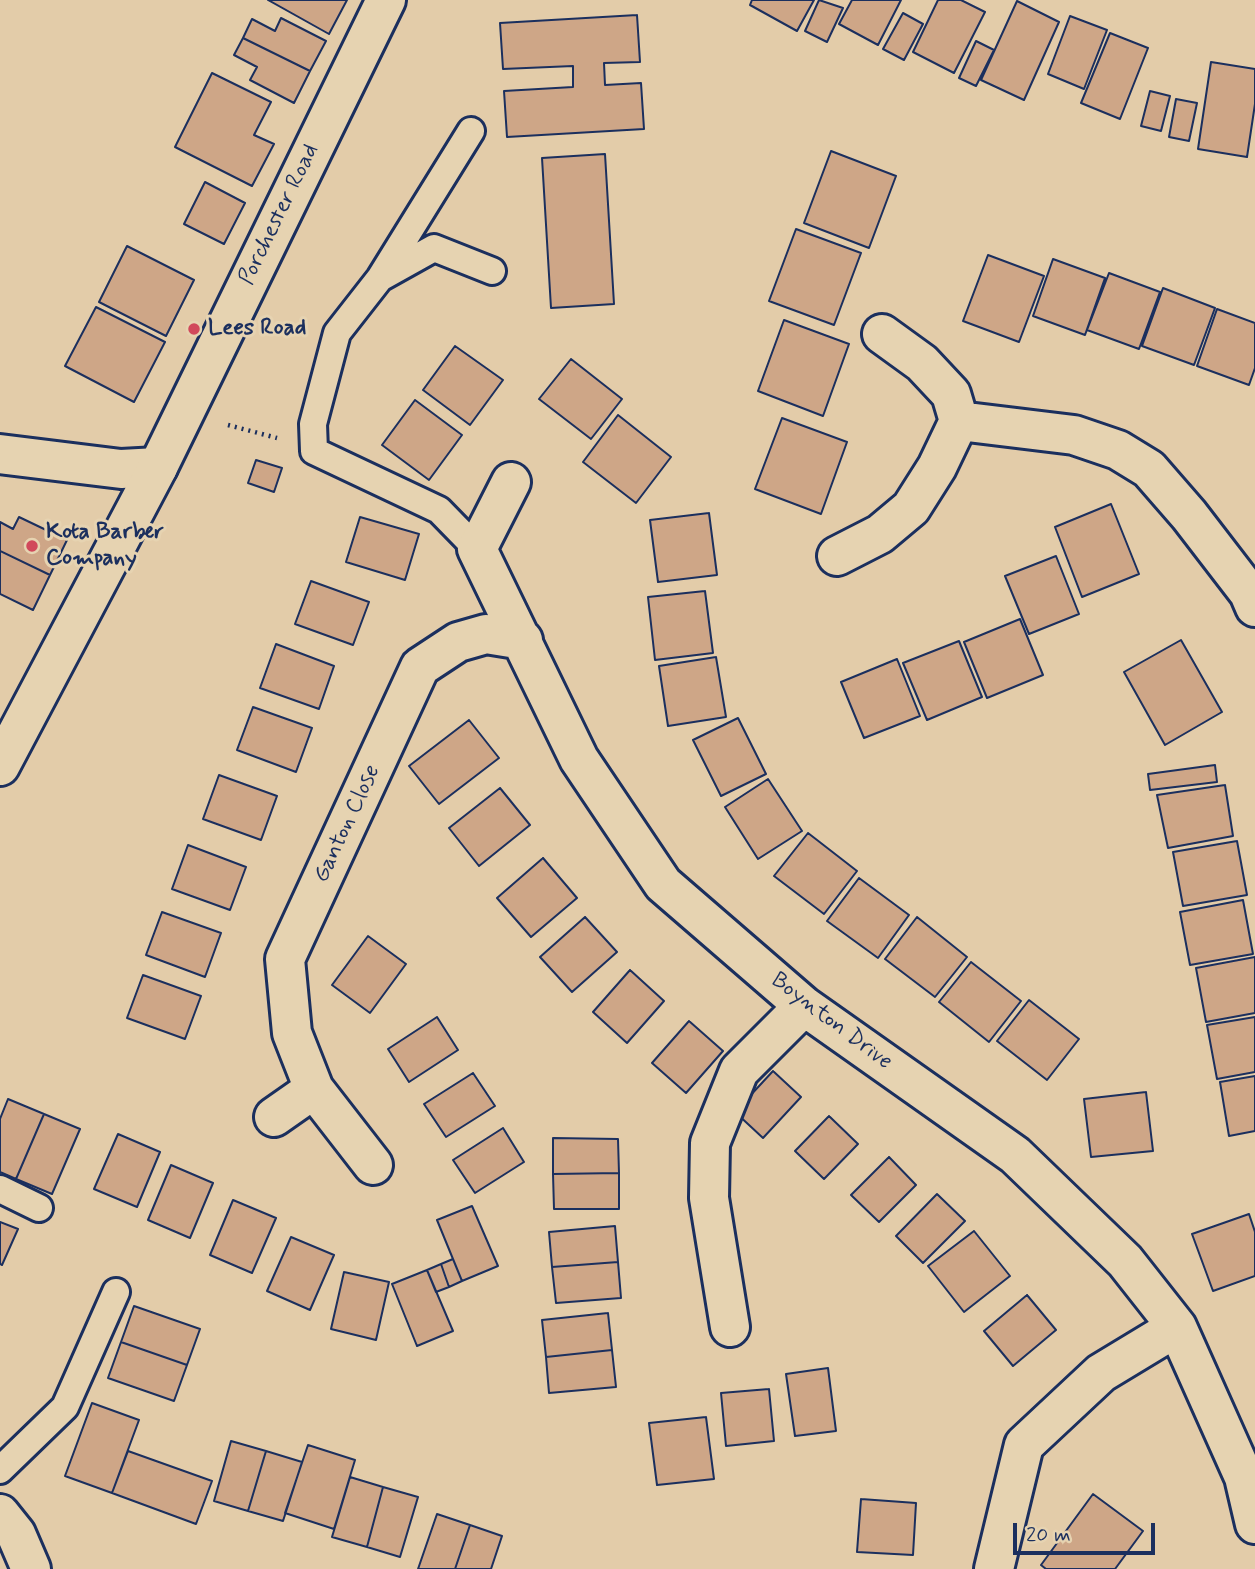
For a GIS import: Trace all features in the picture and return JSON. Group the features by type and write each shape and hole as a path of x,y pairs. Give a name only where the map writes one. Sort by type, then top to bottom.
{"street":[{"name":"Porchester Road","path":"0,766 158,467 386,0"},
{"path":"837,556 880,534 911,508 937,467 959,421 951,394 922,363 882,334"},
{"path":"959,421 1064,433 1118,450 1149,469 1253,596"},
{"path":"0,454 121,469 158,467"},
{"path":"477,549 511,482"},
{"name":"Boynton Drive","path":"477,549 579,758 663,884 804,1006 1014,1155 1125,1261 1177,1327 1249,1475 1255,1524"},
{"name":"Ganton Close","path":"373,1165 314,1089 292,1033 285,960 420,667 458,642 486,635 523,640"},
{"path":"730,1327 709,1198 710,1143 739,1070 804,1006"},
{"path":"274,1117 314,1089"},
{"path":"994,1569 1024,1446 1101,1373 1177,1327"},
{"path":"0,1514 16,1534 31,1569"}],"lane":[{"path":"471,131 380,278 337,333 313,424 314,451 439,510 477,549"},
{"path":"380,278 434,248 492,271"},
{"path":"0,1189 39,1208"},
{"path":"0,1469 65,1407 116,1292"}],"path":[{"path":"188,402 221,423 314,451"}],"building":[{"path":"268,0 347,0 329,34"},
{"path":"752,0 814,0 797,31 750,5"},
{"path":"819,0 843,8 827,42 805,31"},
{"path":"852,0 901,0 878,45 839,24"},
{"path":"938,0 961,0 985,12 954,73 913,52"},
{"path":"1017,1 1059,22 1024,100 981,80"},
{"path":"903,13 923,24 904,60 883,49"},
{"path":"637,15 640,62 604,63 605,85 641,83 644,129 507,137 504,91 573,87 573,66 503,69 500,23"},
{"path":"1070,16 1107,30 1084,89 1048,74"},
{"path":"281,18 326,41 310,71 243,38 252,19 275,31"},
{"path":"1110,33 1148,48 1120,119 1081,103"},
{"path":"243,38 310,71 294,103 250,80 257,67 234,55"},
{"path":"976,41 994,50 976,86 959,78"},
{"path":"1211,62 1255,69 1255,104 1247,157 1198,149"},
{"path":"212,73 271,102 254,135 274,144 252,186 175,147"},
{"path":"1150,91 1170,96 1161,131 1141,126"},
{"path":"1176,99 1197,103 1189,141 1169,137"},
{"path":"831,151 896,176 869,248 804,223"},
{"path":"605,154 614,304 551,308 542,158"},
{"path":"205,182 245,203 224,244 184,224"},
{"path":"796,229 861,253 834,325 769,301"},
{"path":"127,246 194,280 166,336 99,302"},
{"path":"988,255 1044,276 1019,342 963,321"},
{"path":"1053,259 1105,278 1085,335 1033,316"},
{"path":"1109,273 1160,292 1139,349 1087,330"},
{"path":"1163,288 1215,308 1194,365 1142,346"},
{"path":"96,307 165,342 134,402 65,366"},
{"path":"1217,309 1255,323 1255,368 1249,385 1197,366"},
{"path":"784,320 849,344 823,416 758,391"},
{"path":"455,346 503,380 470,425 423,390"},
{"path":"571,359 622,399 591,439 539,399"},
{"path":"415,400 462,435 429,480 382,445"},
{"path":"618,415 671,457 636,503 583,462"},
{"path":"782,418 847,442 821,514 755,489"},
{"path":"256,460 282,468 274,492 248,483"},
{"path":"1111,504 1139,574 1082,597 1055,527"},
{"path":"709,513 717,575 658,582 650,520"},
{"name":"Kota Barber Company","path":"19,517 67,540 50,575 0,551 0,522 13,529"},
{"path":"360,517 419,534 405,580 346,562"},
{"path":"0,551 50,575 33,610 0,594"},
{"path":"1056,556 1079,614 1029,634 1005,576"},
{"path":"311,581 369,602 353,645 295,624"},
{"path":"705,591 713,653 655,660 648,597"},
{"path":"1020,619 1043,675 987,698 964,642"},
{"path":"1181,640 1222,712 1165,745 1124,672"},
{"path":"959,641 982,697 927,720 903,663"},
{"path":"276,644 334,666 319,709 260,688"},
{"path":"716,657 726,717 668,726 659,666"},
{"path":"897,659 920,716 864,738 841,682"},
{"path":"253,707 312,728 296,772 237,750"},
{"path":"738,718 766,774 721,796 693,740"},
{"path":"469,720 499,758 439,804 409,766"},
{"path":"1215,765 1217,782 1150,790 1148,774"},
{"path":"219,775 277,796 261,840 203,819"},
{"path":"768,779 802,831 758,859 725,807"},
{"path":"1225,785 1233,836 1168,848 1157,795"},
{"path":"500,788 530,825 479,866 449,828"},
{"path":"808,833 857,871 824,914 774,876"},
{"path":"1237,841 1247,895 1183,906 1173,852"},
{"path":"188,845 246,867 230,910 172,889"},
{"path":"543,858 577,898 531,937 497,898"},
{"path":"859,878 909,915 878,958 827,921"},
{"path":"1243,900 1253,954 1190,965 1180,912"},
{"path":"162,912 221,933 205,977 146,955"},
{"path":"585,917 617,952 572,992 540,957"},
{"path":"917,917 967,957 935,997 885,959"},
{"path":"368,936 406,964 370,1013 332,985"},
{"path":"1255,957 1255,1013 1206,1022 1196,968"},
{"path":"971,962 1021,1001 989,1042 939,1002"},
{"path":"630,970 664,1001 627,1043 593,1012"},
{"path":"143,975 201,996 185,1039 127,1018"},
{"path":"1029,1000 1079,1039 1047,1080 997,1041"},
{"path":"437,1017 458,1050 409,1082 388,1049"},
{"path":"1255,1017 1255,1072 1217,1079 1207,1025"},
{"path":"689,1021 723,1051 686,1093 652,1063"},
{"path":"773,1071 801,1097 763,1138 735,1112"},
{"path":"473,1073 495,1106 446,1137 424,1104"},
{"path":"1255,1076 1255,1131 1229,1136 1220,1082"},
{"path":"1146,1092 1153,1151 1091,1157 1084,1099"},
{"path":"8,1099 44,1114 16,1179 0,1172 0,1119"},
{"path":"44,1114 80,1129 52,1194 16,1179"},
{"path":"829,1116 858,1144 824,1179 795,1151"},
{"path":"503,1128 524,1162 475,1193 453,1160"},
{"path":"118,1134 160,1152 137,1207 94,1189"},
{"path":"553,1138 618,1139 619,1173 553,1174"},
{"path":"889,1157 916,1185 879,1222 851,1195"},
{"path":"171,1165 213,1183 190,1238 148,1220"},
{"path":"619,1173 619,1209 554,1209 553,1174"},
{"path":"937,1194 965,1221 923,1263 896,1236"},
{"path":"233,1200 276,1218 252,1273 210,1255"},
{"path":"472,1206 498,1266 462,1281 437,1220"},
{"path":"1249,1214 1255,1232 1255,1276 1213,1291 1192,1234"},
{"path":"0,1222 18,1229 2,1265 0,1264"},
{"path":"615,1226 618,1262 552,1267 549,1232"},
{"path":"974,1231 1010,1276 964,1312 928,1266"},
{"path":"291,1237 334,1255 310,1310 267,1291"},
{"path":"453,1259 462,1281 449,1287 441,1264"},
{"path":"618,1262 621,1298 556,1303 552,1267"},
{"path":"441,1264 449,1287 436,1292 427,1270"},
{"path":"427,1270 453,1331 417,1346 392,1284"},
{"path":"344,1272 389,1282 376,1340 331,1329"},
{"path":"1027,1295 1056,1330 1013,1366 984,1331"},
{"path":"134,1306 200,1329 187,1365 121,1342"},
{"path":"608,1313 612,1350 546,1357 542,1320"},
{"path":"121,1342 187,1365 174,1401 108,1378"},
{"path":"612,1350 616,1387 549,1393 546,1357"},
{"path":"828,1368 836,1431 795,1436 786,1374"},
{"path":"769,1389 774,1441 726,1446 721,1393"},
{"path":"92,1403 139,1420 112,1493 65,1476"},
{"path":"706,1417 714,1479 657,1485 649,1423"},
{"path":"231,1441 266,1451 248,1511 214,1501"},
{"path":"308,1445 355,1460 334,1529 285,1513"},
{"path":"128,1451 212,1481 196,1524 112,1493"},
{"path":"266,1451 302,1462 283,1521 248,1511"},
{"path":"350,1477 383,1487 367,1547 332,1537"},
{"path":"383,1487 418,1497 400,1557 367,1547"},
{"path":"1093,1494 1143,1531 1115,1569 1046,1569 1041,1565"},
{"path":"861,1499 916,1503 913,1555 857,1552"},
{"path":"437,1514 470,1525 455,1569 418,1569"},
{"path":"470,1525 502,1536 491,1569 455,1569"}],"place":[{"name":"Lees Road","path":"194,329"},
{"name":"Kota Barber Company","path":"32,546"}]}
